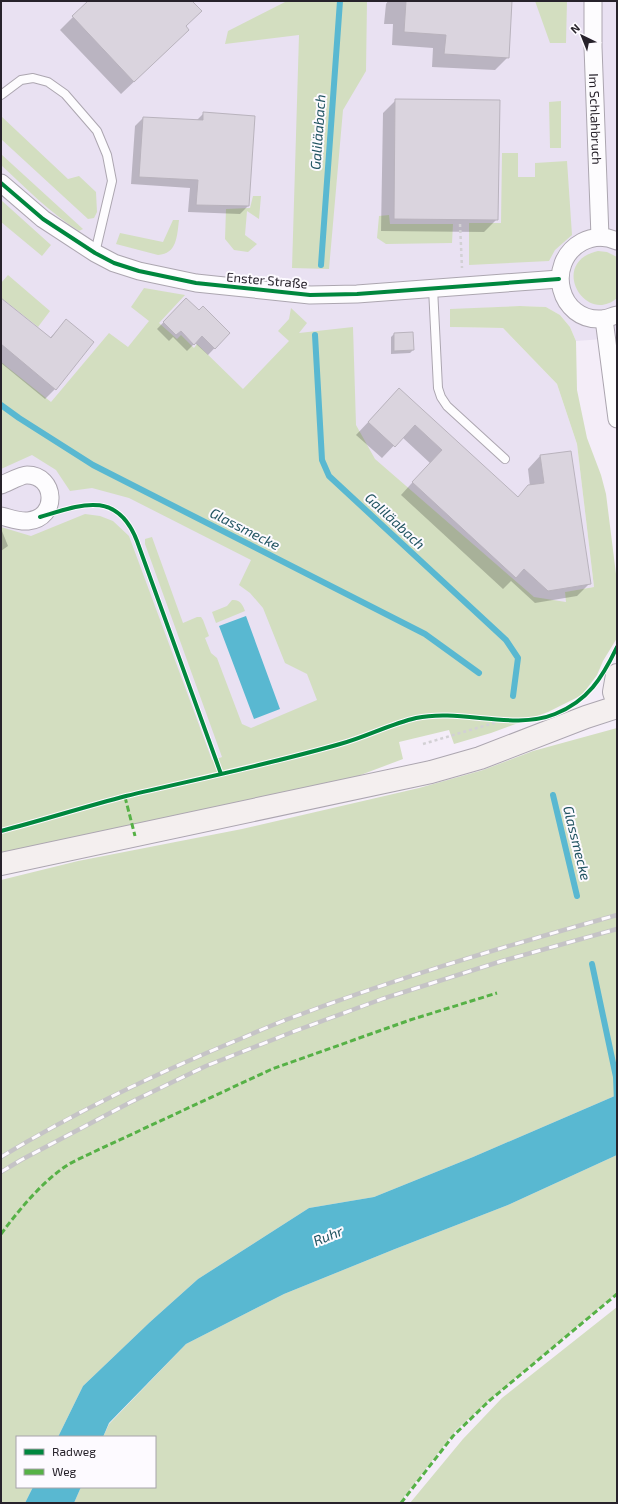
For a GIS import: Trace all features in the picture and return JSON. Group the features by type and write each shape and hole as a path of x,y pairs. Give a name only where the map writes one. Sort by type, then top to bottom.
{"main road":[{"path":"617,675 614,692 617,701"},
{"path":"1,864 431,772 480,758 586,717 617,707"}],"street":[{"name":"Im Schlahbruch","path":"593,1 593,48 600,237"},
{"name":"Enster Straße","path":"1,182 43,219 95,253 114,263 139,272 196,284 310,295 357,294 559,279"},
{"path":"617,241 600,237 587,239 576,245 567,254 561,266 559,279 561,291 566,302 575,310 585,316 597,319 611,317 617,419"},
{"path":"1,485 26,475 37,478 45,483 50,491 51,500 47,510 40,517 29,521 1,516"}],"lane":[{"path":"1,95 21,80 32,78 48,82 65,94 98,131 107,155 112,182 95,253"},
{"path":"433,288 438,388 441,397 447,406 505,460"}],"path":[{"path":"460,224 463,286"},
{"path":"423,744 504,720"}],"shaded area":[{"path":"1,1 617,1 617,338 576,341 570,327 560,315 546,307 520,306 450,310 450,327 503,328 557,384 577,444 594,587 565,592 574,648 222,757 1,821"}],"green space":[{"path":"287,1 367,1 366,71 343,110 329,269 292,268 299,35 225,44 228,31"},
{"path":"535,1 567,1 566,43 550,43"},
{"path":"561,101 561,148 550,148 549,102"},
{"path":"1,116 68,179 79,176 96,192 97,212 94,218 88,219 1,139"},
{"path":"502,153 518,153 518,177 535,177 535,163 567,161 572,235 555,250 549,261 469,265 469,223 501,223"},
{"path":"1,154 83,229 79,231 68,224 29,191 1,165"},
{"path":"253,196 261,196 259,219 247,211 245,235 257,244 248,252 234,250 225,239 226,209 250,208"},
{"path":"1,200 51,245 42,256 1,222"},
{"path":"389,215 390,224 453,224 452,243 386,244 377,238 379,216"},
{"path":"173,220 179,220 175,243 169,251 164,254 158,255 116,244 120,233 163,242"},
{"path":"598,251 607,252 617,257 617,298 605,304 594,304 584,298 577,289 574,278 575,267 583,257"},
{"path":"8,275 50,311 38,327 4,300 1,304 1,283"},
{"path":"144,288 185,295 159,323 177,339 181,335 194,348 197,344 243,389 289,341 278,331 289,319 291,308 307,323 299,333 353,327 356,425 375,459 534,597 566,602 565,592 594,587 577,444 557,384 503,328 450,327 450,309 520,306 546,307 560,315 570,327 576,341 577,390 587,438 601,475 606,494 617,582 617,638 603,661 597,675 582,695 548,712 491,733 454,744 449,730 399,742 403,759 350,779 1,855 1,527 31,536 85,514 100,516 113,521 129,536 212,760 222,757 145,544 145,539 152,537 183,623 197,617 201,617 203,620 209,636 205,638 211,653 217,658 242,724 251,728 317,700 307,674 285,663 263,608 250,593 239,585 251,560 129,498 92,488 70,491 56,470 32,455 1,469 1,362 51,402 109,333 128,347 149,321 131,307"},
{"path":"232,600 239,601 245,611 216,623 212,612 227,606"},
{"path":"617,728 617,1095 473,1157 374,1197 309,1208 198,1279 150,1322 83,1386 58,1436 16,1436 16,1488 32,1488 25,1503 1,1503 1,880 78,861 242,829 419,788 483,770 533,751"},
{"path":"617,1155 617,1293 456,1430 399,1503 74,1503 81,1488 156,1488 156,1436 103,1436 109,1424 186,1344 284,1294 508,1205"},
{"path":"617,1307 617,1503 410,1503 463,1439 502,1398"}],"water":[{"path":"246,616 280,709 254,719 219,626"},
{"name":"Ruhr","path":"617,1095 617,1155 508,1205 284,1294 186,1344 109,1423 103,1436 58,1436 83,1386 150,1322 198,1279 309,1208 374,1197 473,1157"},
{"path":"32,1488 81,1488 74,1503 25,1503"}],"building":[{"path":"88,1 192,1 202,11 186,26 189,30 134,82 72,16"},
{"path":"406,1 512,1 509,58 444,54 446,35 404,32"},
{"path":"395,99 500,100 498,220 394,219"},
{"path":"203,112 255,116 249,206 196,205 198,180 139,177 143,117 203,120"},
{"path":"1,298 51,338 66,319 94,342 56,390 1,344"},
{"path":"186,298 199,310 203,306 230,333 215,349 202,336 194,345 181,331 176,335 163,322"},
{"path":"413,332 414,350 394,351 394,333"},
{"path":"399,388 518,497 528,485 544,483 540,455 571,451 591,584 548,591 524,569 516,578 412,482 442,450 415,425 395,447 368,422"}],"waterway":[{"name":"Galiläabach","path":"321,265 340,1"},
{"name":"Galiläabach","path":"315,335 322,460 329,476 506,640 518,658 513,696"},
{"name":"Glassmecke","path":"1,405 93,465 425,634 479,673"},
{"name":"Glassmecke","path":"553,795 577,896"},
{"name":"Glassmecke","path":"592,964 616,1077 617,1102"}],"railway":[{"path":"1,1157 88,1108 148,1079 284,1021 417,974 617,915"},
{"path":"1,1172 129,1103 206,1066 382,999 502,961 617,929"}],"marked path":[{"path":"125,797 135,836"},
{"path":"1,1234 23,1206 48,1180 78,1159 272,1069 410,1020 497,993"},
{"path":"401,1503 453,1436 489,1401 617,1294"}],"cycle path":[{"path":"1,183 43,219 95,253 114,263 139,271 196,283 310,295 357,294 559,279"},
{"path":"40,517 69,508 96,505 108,507 119,514 129,525 137,541 221,774"},
{"path":"1,831 126,796 261,765 314,751 350,741 416,718 451,716 504,720 539,719 567,709 585,695 606,669 617,647"}]}
